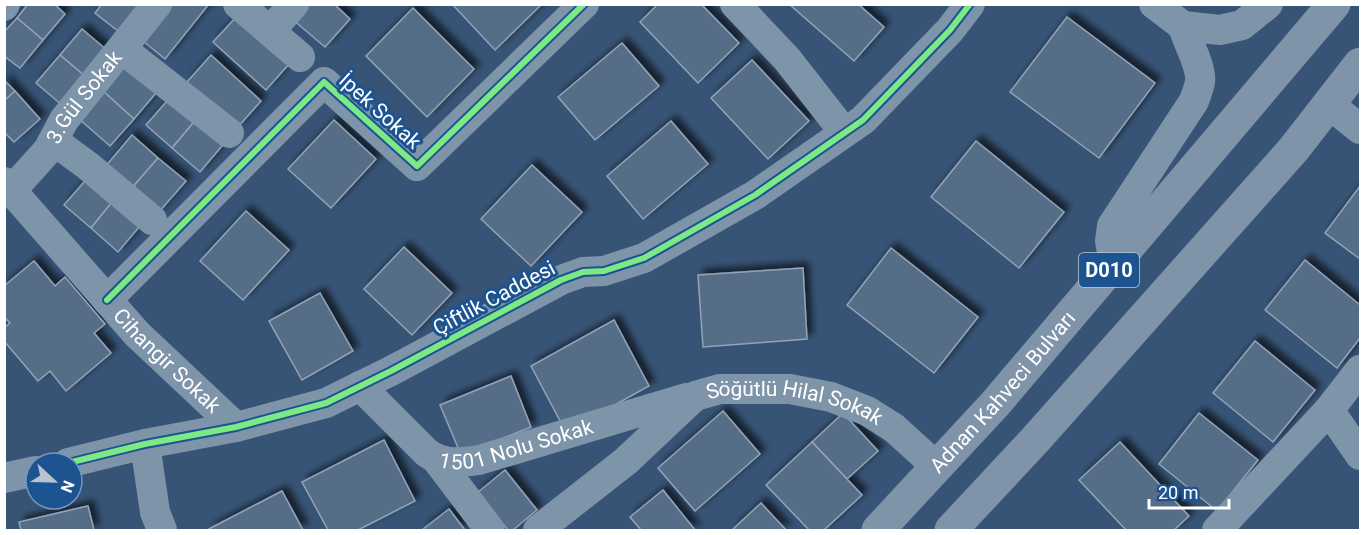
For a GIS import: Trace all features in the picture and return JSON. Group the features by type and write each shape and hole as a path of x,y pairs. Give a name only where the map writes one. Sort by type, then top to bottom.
{"highway":[{"name":"Adnan Kahveci Bulvarı","path":"878,531 995,404 1334,4"},
{"name":"D010","path":"951,531 1035,440 1285,158 1360,64"}],"street":[{"name":"3.Gül Sokak","path":"8,186 48,150 64,120 157,4"},
{"path":"238,4 300,57"},
{"path":"270,32 294,4"},
{"name":"İpek Sokak","path":"107,300 324,82 417,166 584,4"},
{"path":"735,4 788,59 844,132"},
{"name":"Çiftlik Caddesi","path":"84,459 145,444 236,427 326,403 561,280 583,272 604,271 644,258 755,195 863,120 950,30 970,4"},
{"path":"1154,4 1183,26 1220,30 1242,25 1268,4"},
{"path":"1114,264 1110,241 1112,226 1194,101 1200,82 1196,59 1187,43 1183,26"},
{"path":"122,49 229,133"},
{"path":"1329,104 1360,129"},
{"path":"54,141 88,166 152,220"},
{"name":"Cihangir Sokak","path":"8,186 137,334 236,427"},
{"path":"1217,531 1329,410 1360,370"},
{"name":"1501 Nolu Sokak","path":"360,386 428,453 437,460 454,464 479,460 695,396"},
{"name":"Söğütlü Hilal Sokak","path":"538,531 626,461 695,396 720,389 790,389 831,397 867,411 894,428 937,467"},
{"path":"1329,410 1360,455"},
{"path":"145,444 155,512 162,531"},
{"path":"437,460 490,531"},
{"path":"4,478 24,474"}],"building":[{"path":"28,4 54,4 65,14 43,40 17,18"},
{"path":"102,4 147,4 123,35 95,13"},
{"path":"172,4 209,4 165,59 143,41"},
{"path":"304,4 334,4 350,19 325,47 292,19"},
{"path":"452,4 542,4 495,50"},
{"path":"658,4 701,4 739,43 698,83 640,22"},
{"path":"789,4 858,4 884,27 854,61"},
{"path":"413,8 474,69 427,117 366,56"},
{"path":"238,15 290,63 266,90 213,42"},
{"path":"1067,17 1155,83 1099,158 1010,92"},
{"path":"17,18 43,40 20,68 4,56 4,32"},
{"path":"82,29 108,51 86,77 60,55"},
{"path":"622,43 659,86 595,140 558,97"},
{"path":"60,55 86,77 63,106 36,83"},
{"path":"211,55 261,101 237,128 187,82"},
{"path":"752,60 809,121 768,159 711,98"},
{"path":"125,65 156,93 134,119 103,91"},
{"path":"4,80 15,91 4,101"},
{"path":"15,91 40,119 14,142 4,132 4,101"},
{"path":"103,91 134,119 110,146 79,119"},
{"path":"173,94 199,116 172,148 146,125"},
{"path":"199,116 227,140 200,172 172,148"},
{"path":"334,120 376,159 331,208 288,169"},
{"path":"671,121 708,164 643,219 607,176"},
{"path":"132,135 158,158 131,189 105,167"},
{"path":"976,141 1064,212 1019,268 931,197"},
{"path":"158,158 186,181 158,213 131,189"},
{"path":"532,165 582,212 531,266 481,219"},
{"path":"91,174 117,196 91,228 64,205"},
{"path":"1360,186 1360,259 1325,233"},
{"path":"117,196 145,220 118,252 91,228"},
{"path":"246,211 289,250 243,300 200,261"},
{"path":"404,247 452,293 412,335 364,289"},
{"path":"891,248 978,317 934,373 847,305"},
{"path":"1305,260 1360,305 1360,338 1337,368 1265,310"},
{"path":"34,261 55,286 65,277 105,324 94,333 111,353 66,391 50,371 38,381 4,341 4,328 10,323 4,317 4,286"},
{"path":"803,268 807,339 703,347 698,275"},
{"path":"320,293 353,351 302,380 269,321"},
{"path":"614,320 649,386 566,432 531,366"},
{"path":"1255,341 1315,390 1273,442 1213,393"},
{"path":"511,376 531,427 461,455 440,405"},
{"path":"723,411 760,454 695,511 658,468"},
{"path":"843,413 878,451 847,479 812,442"},
{"path":"1199,413 1258,460 1217,511 1159,464"},
{"path":"384,440 415,501 358,530 328,530 302,482"},
{"path":"812,442 862,495 824,530 809,530 766,485"},
{"path":"1120,442 1189,516 1174,530 1126,530 1079,480"},
{"path":"505,470 537,510 513,530 508,530 477,493"},
{"path":"663,490 695,530 641,530 630,517"},
{"path":"282,491 303,530 207,530"},
{"path":"761,503 786,530 732,530"},
{"path":"88,506 94,530 21,530 19,522 66,511 84,511 84,507"},
{"path":"449,509 465,530 422,530"}],"cycle path":[{"path":"107,300 324,82 417,166 584,4"},
{"path":"84,459 145,444 236,427 326,403 561,280 583,272 604,271 644,258 755,195 863,120 950,30 970,4"}]}
